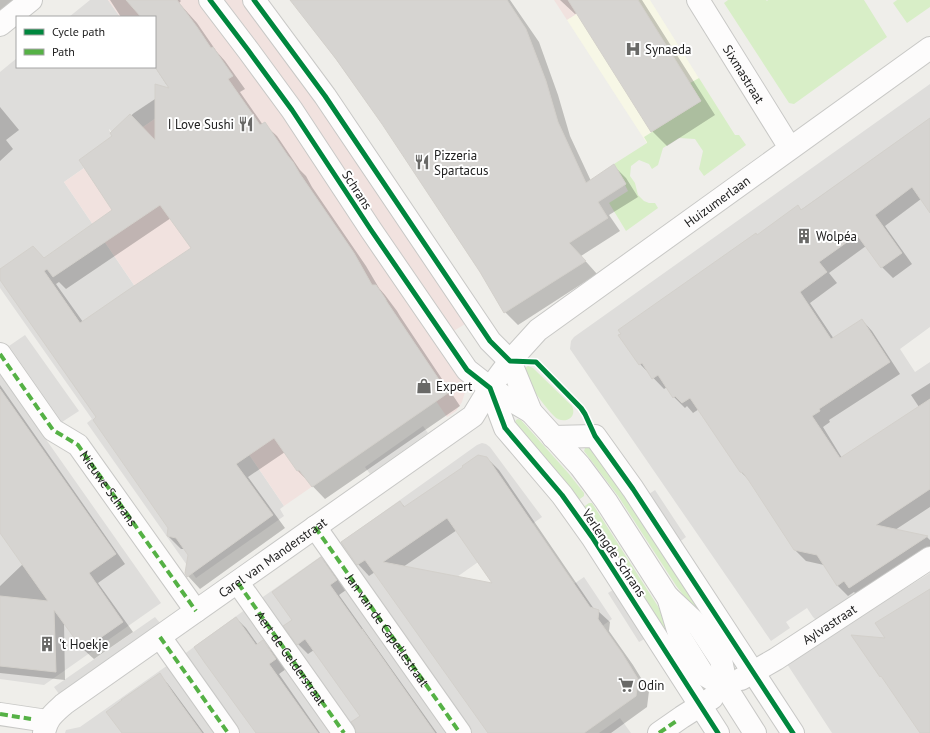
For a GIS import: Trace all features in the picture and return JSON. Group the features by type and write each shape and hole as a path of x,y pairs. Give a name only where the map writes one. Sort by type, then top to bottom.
{"street":[{"path":"0,25 31,0"},
{"name":"Schrans","path":"210,0 292,110 371,230 467,370 490,388"},
{"name":"Schrans","path":"254,0 325,96 490,340 510,361"},
{"name":"Sixmastraat","path":"698,0 790,148"},
{"name":"Huizumerlaan","path":"490,388 510,361 538,330 930,48"},
{"name":"Nieuwe Schrans","path":"0,354 53,430 78,445 196,611"},
{"name":"Verlengde Schrans","path":"510,361 531,412"},
{"name":"Verlengde Schrans","path":"490,388 531,412 580,466 606,501 667,596 680,638 703,674 727,689 755,733"},
{"name":"Verlengde Schrans","path":"490,388 505,428 562,496 592,537 718,733"},
{"name":"Carel van Manderstraat","path":"0,714 46,727 55,712 64,704 160,638 473,416 490,388"},
{"path":"553,437 595,436 633,489 793,733"},
{"name":"Jan van de Capellestraat","path":"315,527 460,733"},
{"name":"Aylvastraat","path":"659,733 753,672 776,659 930,558"},
{"name":"Aert de Gelderstraat","path":"238,583 344,733"},
{"path":"160,638 228,733"}],"shaded area":[{"path":"90,0 108,0 119,16 70,16"},
{"path":"108,0 198,0 244,59 461,376 465,392 462,402 456,411 447,417 436,401 284,506 64,182 179,102 156,68 156,16 119,16"},
{"path":"220,0 243,0 259,21 311,90 465,324 452,332"},
{"path":"554,0 599,0 567,20"},
{"name":"Synaeda","path":"599,0 650,0 715,104 648,145 567,20"},
{"path":"16,59 16,68 156,68 169,88 155,98 165,112 140,129 130,114 112,132 109,129 118,144 85,156 79,160 84,168 64,182 284,506 280,509 284,516 196,578 87,423 92,419 0,288 0,72"},
{"path":"930,84 930,327 900,349 915,372 930,362 930,546 818,619 813,617 807,608 786,622 790,628 771,641 570,349 571,341 574,337"},
{"path":"25,335 79,411 62,422 9,346"},
{"path":"0,374 161,603 44,685 0,679"},
{"path":"423,426 428,433 370,474 365,467"},
{"path":"482,443 490,447 542,517 437,591 478,650 584,577 612,619 509,692 501,733 470,733 337,545 477,445"},
{"path":"655,490 686,537 678,543 646,496"},
{"path":"324,554 450,733 355,733 260,599"},
{"path":"930,573 930,733 832,733 787,664"},
{"path":"616,588 648,637 639,642 608,593"},
{"path":"246,609 334,733 239,733 183,655"},
{"path":"155,617 160,623 59,694 54,687"},
{"path":"168,665 217,733 65,733 66,730 80,727"},
{"path":"620,718 631,733 599,733"}],"green space":[{"path":"728,0 864,0 887,37 794,104 789,103 724,3"},
{"path":"897,0 930,0 930,7 907,23 893,3"},
{"path":"699,78 735,135 739,135 746,145 704,176 699,169 703,151 695,139 679,138 663,148 658,165 652,169 649,164 639,160 631,166 630,176 635,183 638,195 644,201 655,203 658,208 626,231 609,203 628,191 625,185 626,184 614,164 647,143 644,137 701,101 690,83"},
{"path":"528,366 533,368 572,406 573,414 571,417 565,420 557,419 548,409 534,391 528,380 524,369"},
{"path":"518,419 521,420 569,474 584,493 584,496 577,501 514,424"},
{"path":"585,448 592,448 634,503 706,620 677,587 618,496 584,451"},
{"path":"589,503 592,503 659,608 668,629 668,643 582,508"}],"building":[{"path":"126,0 177,0 233,76 228,79 260,125 265,122 293,162 354,253 372,285 376,285 448,393 312,487 299,470 297,471 274,438 236,464 273,515 187,577 185,573 188,555 176,538 167,536 168,528 93,420 96,417 0,280 0,269 33,246 44,258 112,210 79,160 112,136 110,133 130,114 155,140 155,84 169,88 156,68 156,16 140,16","holes":["160,205 191,248 80,323 44,271 47,269 53,277"]},
{"path":"290,0 507,0 526,29 546,81 558,122 586,183 614,164 626,184 598,202 608,218 569,243 586,261 504,313 480,272 382,124 336,59"},
{"name":"Synaeda","path":"568,0 638,0 701,101 651,132"},
{"path":"930,118 930,213 912,187 875,215 902,253 881,268 857,235 819,262 827,272 800,292 831,339 862,319 890,362 819,409 820,411 812,416 840,458 930,399 930,489 876,525 928,536 849,588 844,581 837,586 817,555 794,550 749,481 743,473 740,472 690,398 682,403 675,396 673,398 658,375 652,379 642,363 639,365 618,335 621,334 618,330 756,233 757,235 798,205 801,210"},
{"path":"0,389 116,554 89,573 123,622 83,650 54,610 56,672 0,666 0,596 48,601 0,533"},
{"path":"478,455 487,457 590,607 599,610 598,619 638,679 636,696 584,733 488,733 365,560 357,565 341,542 400,501 404,507 463,467 462,466","holes":["447,518 492,583 383,562"]},
{"path":"321,557 337,580 330,585 435,733 356,733 351,722 360,716 305,639 297,645 283,626 292,620 272,592"},
{"path":"930,589 930,733 920,733 851,635 885,638 875,623"},
{"path":"236,617 256,645 263,640 276,659 269,664 318,733 256,733 205,663 194,647"},
{"path":"160,673 202,733 122,733 106,712"}],"marked path":[{"path":"0,354 53,430 78,445 196,611"},
{"path":"315,527 460,733"},
{"path":"238,583 344,733"},
{"path":"160,637 228,733"},
{"path":"0,714 31,719"},
{"path":"659,733 678,720"}],"cycle path":[{"path":"210,0 292,110 371,230 467,370 490,388 505,428 562,495 592,537 718,733"},
{"path":"254,0 325,96 490,341 510,361 536,362 581,408 595,436 633,489 793,733"}],"place":[{"name":"Synaeda","path":"633,49"},
{"name":"I Love Sushi","path":"246,124"},
{"name":"Pizzeria Spartacus","path":"422,162"},
{"name":"Wolpéa","path":"804,236"},
{"name":"Expert","path":"424,386"},
{"name":"'t Hoekje","path":"47,644"},
{"name":"Odin","path":"626,685"}]}
